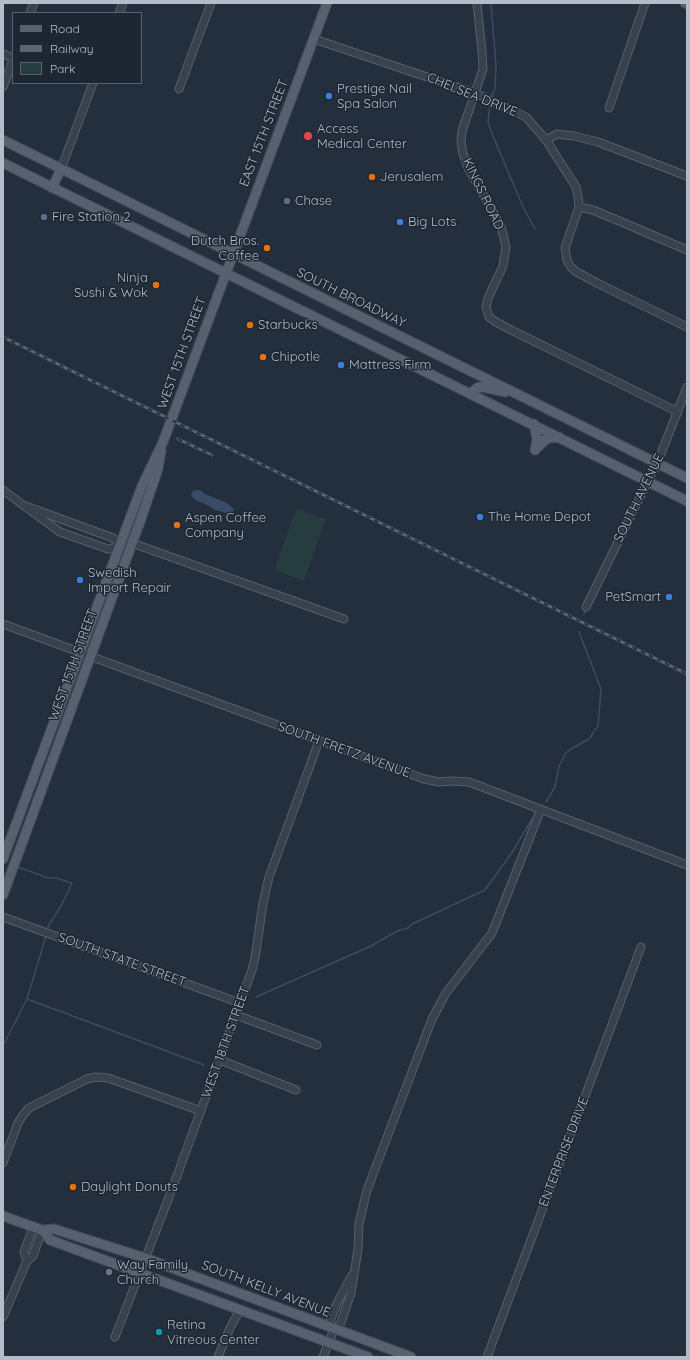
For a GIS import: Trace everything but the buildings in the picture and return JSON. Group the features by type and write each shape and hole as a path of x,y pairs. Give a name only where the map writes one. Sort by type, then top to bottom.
{"main road":[{"name":"EAST 15TH STREET","path":"225,273 327,3"},
{"name":"SOUTH BROADWAY","path":"3,140 687,478"},
{"path":"3,163 534,424 687,501"},
{"path":"52,188 61,169"},
{"name":"WEST 15TH STREET","path":"3,859 142,486 163,442 225,273"},
{"path":"471,393 477,388 482,387 518,395"},
{"path":"534,424 537,439 535,450 545,440 560,437"},
{"name":"WEST 15TH STREET","path":"3,895 132,543 158,469 163,442"},
{"path":"120,546 132,543"},
{"name":"SOUTH KELLY AVENUE","path":"3,1216 38,1229 54,1229 145,1258 411,1357"},
{"name":"SOUTH KELLY AVENUE","path":"38,1229 50,1240 368,1357"}],"street":[{"path":"179,89 211,3"},
{"name":"KINGS ROAD","path":"477,3 483,69 462,131 461,142 468,168 501,226 506,247 503,266 488,298 486,307 489,317 678,412"},
{"path":"608,108 645,3"},
{"name":"CHELSEA DRIVE","path":"314,38 475,94 526,117 546,140 576,187 579,207 565,248 566,260 575,272 687,327"},
{"path":"3,54 12,58"},
{"path":"3,87 12,62"},
{"path":"61,169 93,84"},
{"path":"546,140 557,134 574,136 598,142 687,176"},
{"path":"579,207 593,210 687,250"},
{"name":"SOUTH AVENUE","path":"586,607 657,464 687,387"},
{"path":"3,490 60,532 108,549 120,546"},
{"path":"23,506 112,538 120,546"},
{"path":"132,543 344,619"},
{"name":"SOUTH FRETZ AVENUE","path":"3,624 424,779 439,782 469,782 687,865"},
{"name":"WEST 18TH STREET","path":"115,1337 236,1015 255,958 263,903 269,877 320,741"},
{"path":"323,1357 334,1329 340,1325 351,1293 358,1249 359,1224 367,1190 432,1019 446,993 492,933 541,809"},
{"name":"SOUTH STATE STREET","path":"3,918 240,1003"},
{"name":"ENTERPRISE DRIVE","path":"487,1357 641,947"},
{"path":"236,1015 317,1045"},
{"path":"220,1060 296,1090"},
{"path":"3,1163 18,1123 29,1108 87,1079 96,1077 108,1078 201,1111"},
{"path":"3,1317 27,1261 33,1256 38,1229"},
{"path":"334,1329 330,1321 337,1303 356,1266"},
{"path":"218,1357 230,1328 240,1310"}],"green space":[{"path":"296,509 326,519 304,581 274,570"}],"water":[{"path":"195,490 200,490 205,494 227,503 234,509 233,513 229,514 215,510 194,499 191,495"}],"waterway":[{"path":"491,3 496,66 495,89 491,98"},
{"path":"490,104 488,122 490,129 524,209 535,229"},
{"path":"584,614 586,609"},
{"path":"546,802 555,787 559,766 566,753 589,739 598,726 601,689 579,632"},
{"path":"256,997 371,946 397,931 408,928 412,924 485,890 513,851 532,819"},
{"path":"18,867 48,878 56,878 72,883 47,930"},
{"path":"3,1046 27,999 46,936"},
{"path":"27,999 204,1065"}],"railway":[{"path":"3,337 687,674"},
{"path":"178,439 212,455"}],"place":[{"name":"Prestige Nail Spa Salon","path":"329,96"},
{"name":"Access Medical Center","path":"308,136"},
{"name":"Jerusalem","path":"372,177"},
{"name":"Chase","path":"287,201"},
{"name":"Fire Station 2","path":"44,217"},
{"name":"Big Lots","path":"400,222"},
{"name":"Dutch Bros. Coffee","path":"267,248"},
{"name":"Ninja Sushi & Wok","path":"156,285"},
{"name":"Starbucks","path":"250,325"},
{"name":"Chipotle","path":"263,357"},
{"name":"Mattress Firm","path":"341,365"},
{"name":"The Home Depot","path":"480,517"},
{"name":"Aspen Coffee Company","path":"177,525"},
{"name":"Swedish Import Repair","path":"80,580"},
{"name":"PetSmart","path":"669,597"},
{"name":"Daylight Donuts","path":"73,1187"},
{"name":"Way Family Church","path":"109,1272"},
{"name":"Retina Vitreous Center","path":"159,1332"}]}
